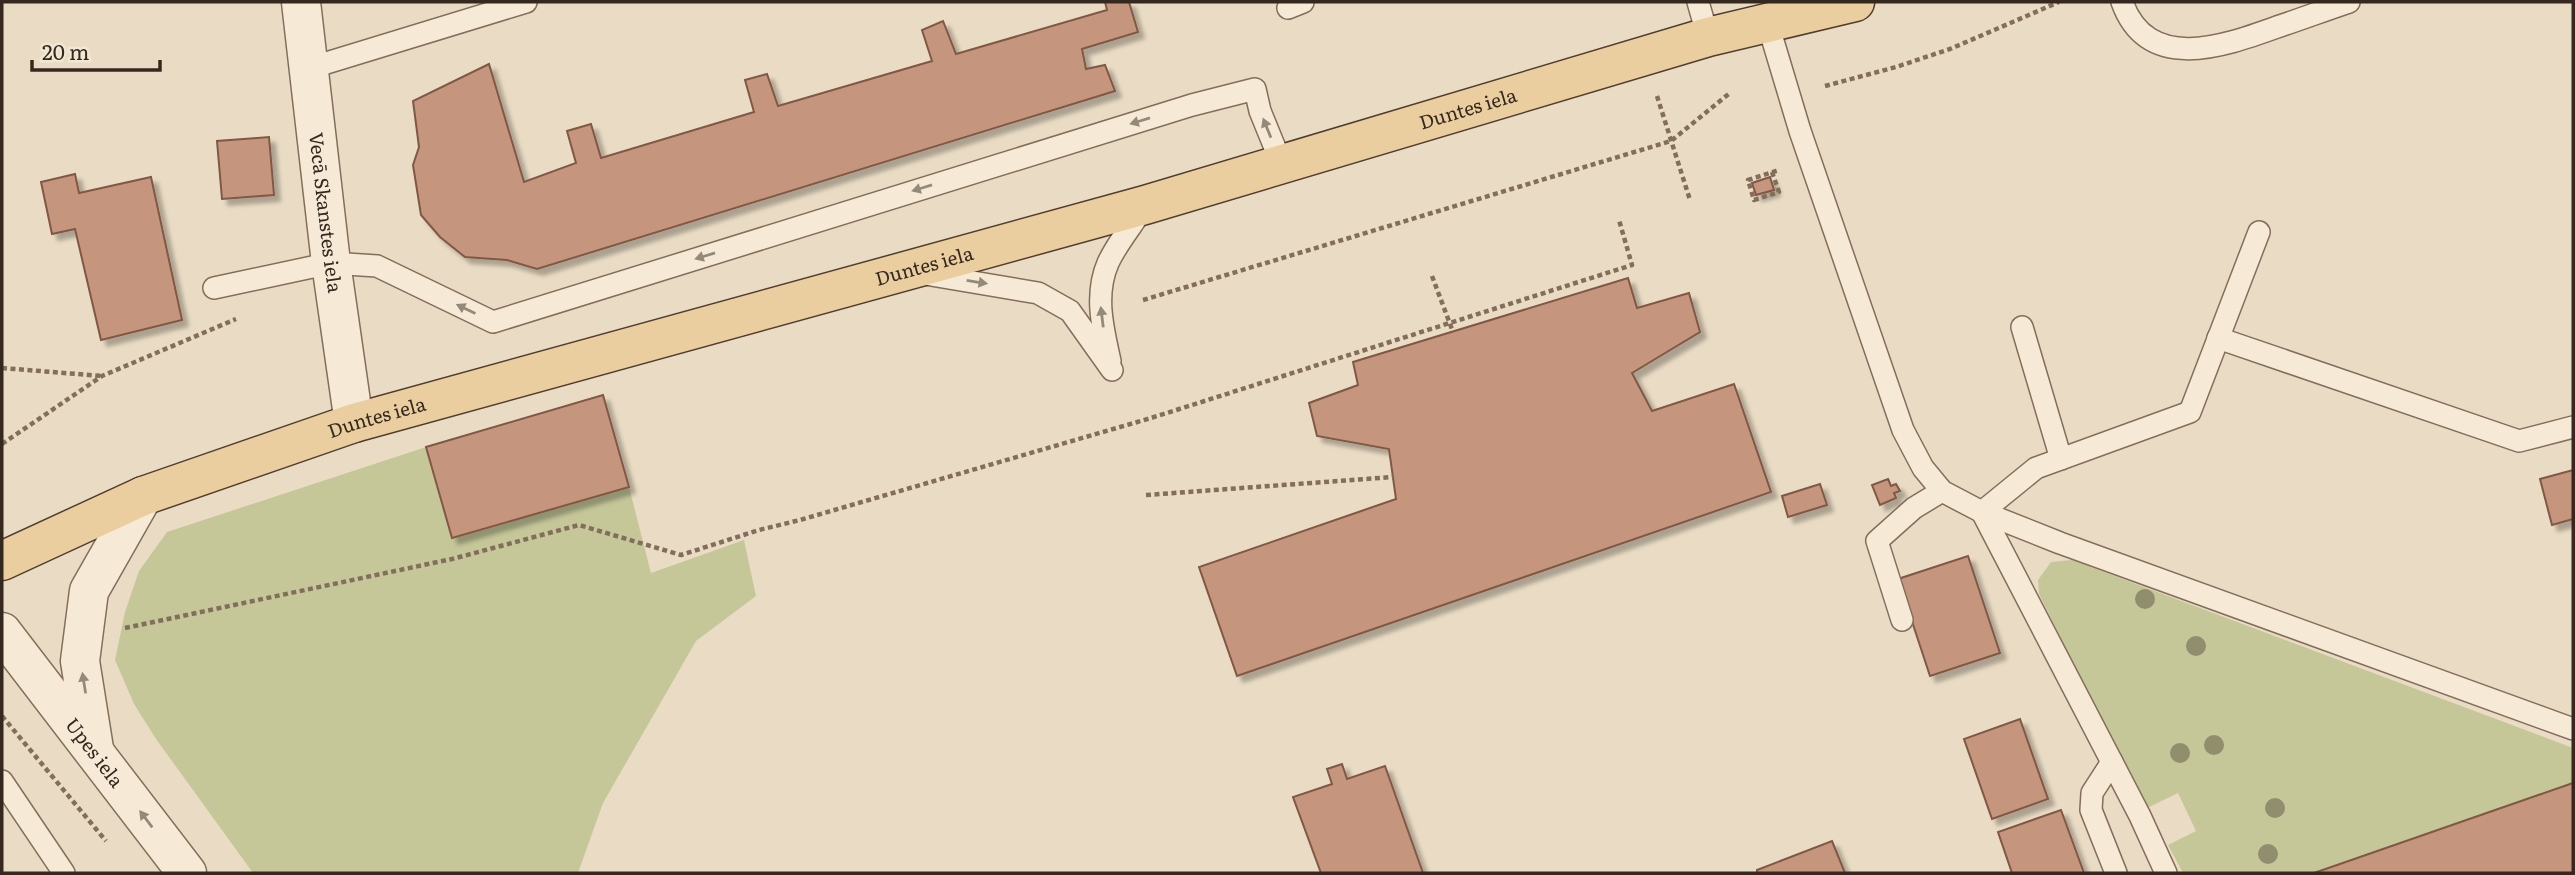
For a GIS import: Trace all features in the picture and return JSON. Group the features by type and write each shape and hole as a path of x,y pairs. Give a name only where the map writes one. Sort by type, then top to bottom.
{"main road":[{"name":"Duntes iela","path":"2,561 143,496 354,424 909,272 1282,165 1703,20 1767,21 1855,2"}],"street":[{"name":"Vecā Skanstes iela","path":"301,2 331,264 354,424"},
{"path":"94,751 80,661 89,591 143,496"},
{"name":"Upes iela","path":"2,632 187,873"}],"lane":[{"path":"310,68 526,2"},
{"path":"2122,2 2133,24 2142,33 2160,45 2184,49 2211,48 2239,41 2349,2"},
{"path":"1767,21 1800,131 1903,429 1923,468 1942,491 1982,512 2060,543 2573,729"},
{"path":"214,288 331,264 377,265 493,322 1205,101 1255,89 1282,165"},
{"path":"909,272 1038,293 1070,310 1112,370 1100,299 1108,263 1145,205"},
{"path":"1982,512 2036,468 2190,412 2259,232"},
{"path":"2022,327 2061,459"},
{"path":"2218,338 2519,441 2573,427"},
{"path":"1902,620 1877,541 1914,508 1942,491"},
{"path":"1982,512 2112,762 2166,873"},
{"path":"2112,762 2092,793 2091,810 2116,873"},
{"path":"2,780 64,873"}],"path":[{"path":"1825,86 1950,49 2059,2"},
{"path":"1143,300 1671,141 1731,92"},
{"path":"1657,96 1690,200"},
{"path":"1772,172 1779,192 1754,200 1748,180 1772,172 1789,167"},
{"path":"124,628 452,559 579,525 681,555 759,530 1151,418 1632,265 1619,220"},
{"path":"1432,276 1453,332"},
{"path":"2,444 102,376 246,314"},
{"path":"2,368 102,376"},
{"path":"1146,495 1393,477"},
{"path":"2,716 107,842"}],"green space":[{"path":"426,447 453,538 629,487 651,573 744,540 756,596 696,641 603,803 578,873 253,873 156,739 134,704 115,660 125,612 139,571 167,532"},
{"path":"2072,560 2573,748 2573,783 2314,873 2183,873 2168,845 2196,831 2178,793 2145,809 2039,594 2038,580 2051,562"}],"building":[{"path":"1105,2 1129,2 1138,32 1082,49 1086,69 1105,65 1115,91 537,269 507,260 465,257 440,237 421,215 413,165 419,147 413,101 489,64 524,182 576,163 567,131 591,124 601,158 754,112 745,80 767,74 778,106 932,61 922,30 943,21 956,54 1107,10"},
{"path":"269,137 274,195 222,199 217,141"},
{"path":"75,174 79,193 151,177 182,320 101,340 75,229 52,234 41,182"},
{"path":"1770,177 1774,190 1756,195 1752,183"},
{"path":"1628,278 1637,308 1689,293 1700,332 1632,373 1652,411 1734,384 1771,492 1237,676 1199,567 1396,499 1389,449 1317,436 1309,403 1358,385 1353,362"},
{"path":"603,395 629,487 452,538 426,447"},
{"path":"2573,470 2573,519 2552,525 2540,479"},
{"path":"1888,479 1891,486 1896,484 1900,491 1894,493 1896,498 1880,505 1872,485"},
{"path":"1820,484 1827,505 1788,517 1782,496"},
{"path":"1968,556 2000,653 1930,676 1898,579"},
{"path":"2020,719 2048,799 1992,819 1964,739"},
{"path":"1342,764 1347,779 1385,766 1423,873 1321,873 1293,797 1332,784 1327,769"},
{"path":"2573,783 2573,873 2314,873"},
{"path":"2061,810 2084,873 2012,873 1998,832"},
{"path":"1832,841 1845,873 1757,873 1757,870"}]}
